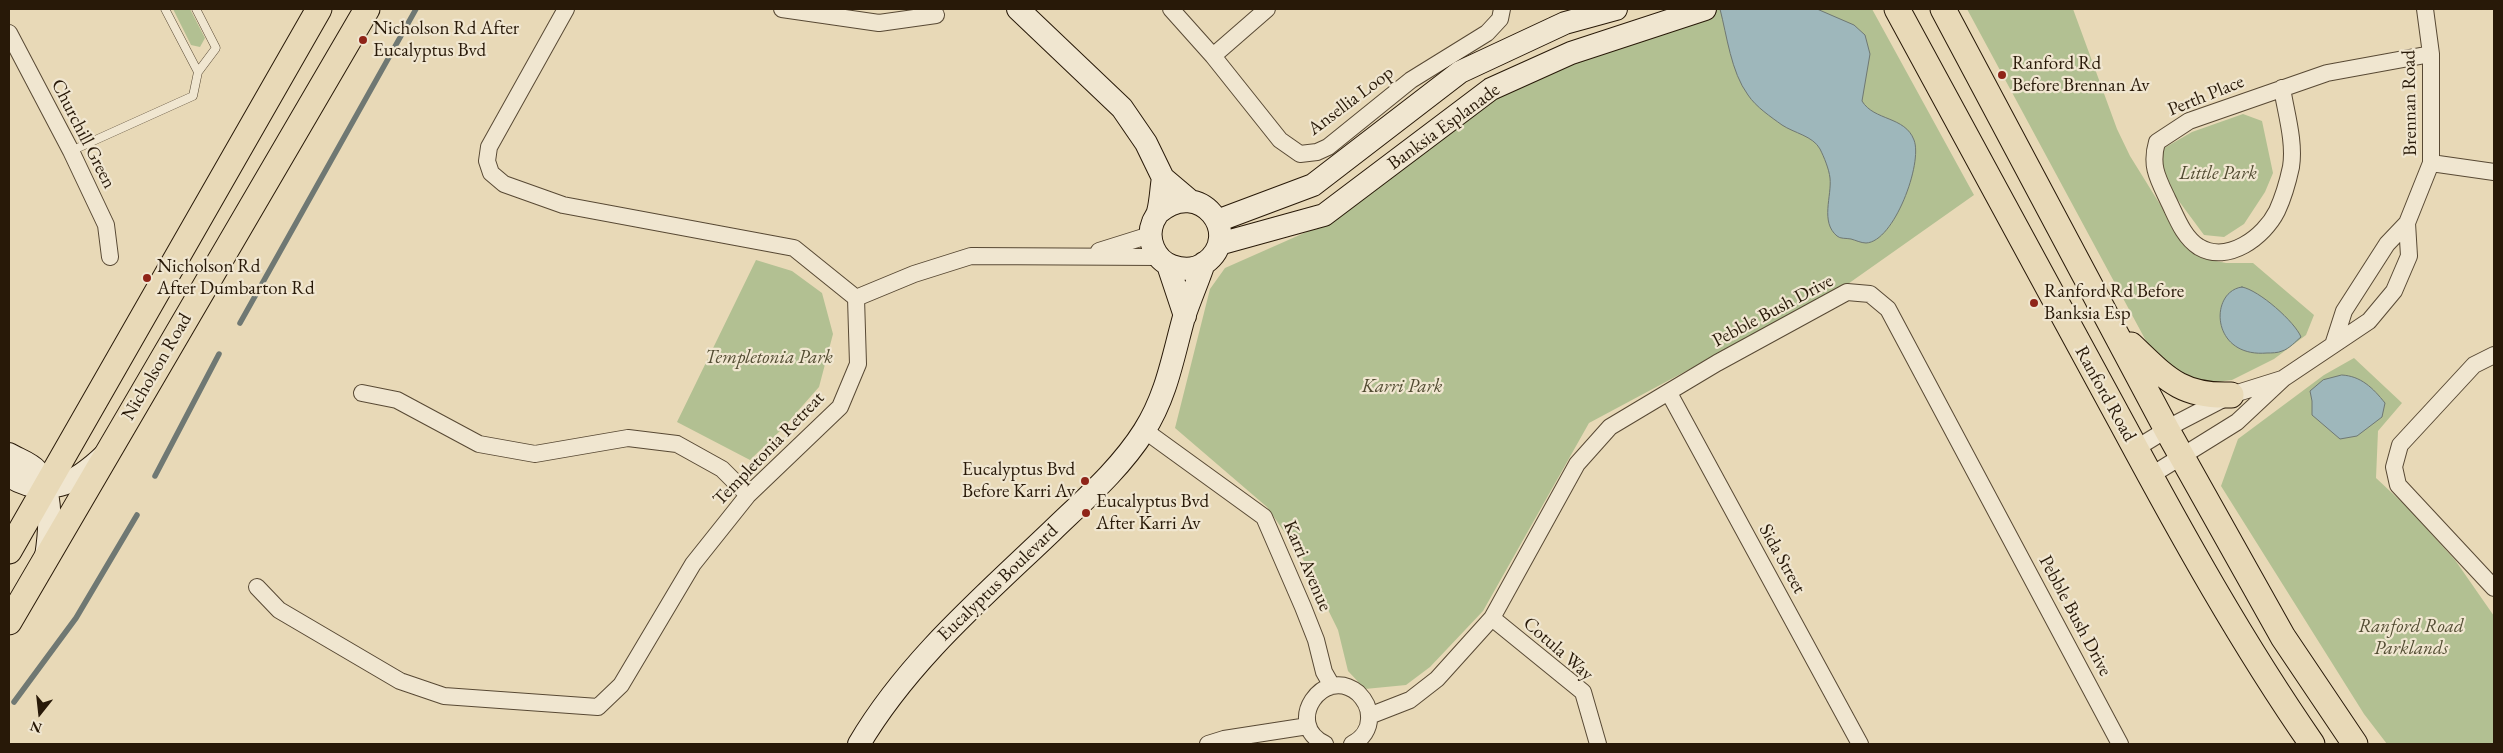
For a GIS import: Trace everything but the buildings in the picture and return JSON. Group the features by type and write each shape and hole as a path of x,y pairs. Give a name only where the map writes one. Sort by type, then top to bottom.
{"main road":[{"name":"Nicholson Road","path":"9,551 319,9"},
{"name":"Nicholson Road","path":"9,622 367,9"},
{"name":"Ranford Road","path":"1943,9 2167,430 2283,637 2354,744"},
{"name":"Ranford Road","path":"1897,12 2150,476 2274,690 2312,744"},
{"path":"2113,328 2173,384 2182,389 2220,396 2231,395"}],"street":[{"path":"566,9 489,147 487,161 491,173 504,184 563,205 794,248 856,298 914,274 971,256 1085,256 1163,261 1180,268 1192,268 1204,263"},
{"path":"782,9 879,23 936,16"},
{"path":"1018,9 1122,108 1146,143 1163,178 1189,200 1206,207 1217,221 1220,232 1218,244"},
{"name":"Ansellia Loop","path":"1171,9 1213,56 1280,140 1300,154 1308,154 1328,146 1411,80 1487,33 1500,19 1502,9"},
{"path":"1213,56 1267,9"},
{"name":"Banksia Esplanade","path":"1217,221 1313,185 1460,72 1565,23 1616,9"},
{"name":"Banksia Esplanade","path":"1218,244 1324,215 1491,89 1662,15 1705,9"},
{"name":"Brennan Road","path":"2332,345 2344,310 2387,244 2407,223 2431,163 2431,54 2425,9"},
{"name":"Churchill Green","path":"9,33 71,151 106,225 110,257"},
{"name":"Perth Place","path":"2282,88 2292,148 2291,166 2277,212 2262,230 2241,247 2227,252 2212,252 2198,246 2184,231 2157,176 2153,157 2157,142 2189,121 2327,72 2431,54"},
{"path":"2431,163 2494,172"},
{"path":"1158,212 1163,178"},
{"path":"1185,316 1163,261 1153,247 1150,235 1152,223 1158,212 1167,204 1177,200 1189,200"},
{"name":"Brennan Road","path":"2284,378 2369,321 2394,291 2409,256 2407,223"},
{"path":"1085,256 1150,235"},
{"name":"Eucalyptus Boulevard","path":"859,744 891,698 932,647 1095,488 1121,461 1144,430 1169,377 1185,316 1204,263 1213,255 1218,244"},
{"name":"Pebble Bush Drive","path":"1369,716 1410,700 1437,679 1492,618 1577,464 1610,427 1716,363 1847,292 1870,294 1888,309 2120,744"},
{"name":"Templetonia Retreat","path":"257,587 279,610 400,681 444,696 598,707 621,684 693,564 748,495 840,407 858,364 856,298"},
{"path":"2494,355 2474,365 2400,444 2394,467 2398,484 2494,588"},
{"path":"2135,449 2231,395 2284,378"},
{"path":"2150,476 2249,413 2284,378"},
{"path":"362,393 397,400 479,444 535,454 628,438 677,444 722,469 748,495"},
{"name":"Sida Street","path":"1669,393 1860,744"},
{"name":"Karri Avenue","path":"1144,430 1264,517 1304,607 1316,640 1324,672 1332,686"},
{"path":"9,454 35,469 45,489 50,536 46,556"},
{"path":"9,476 22,484 45,489 60,485 89,470 106,454"},
{"name":"Cotula Way","path":"1492,618 1583,692 1598,744"},
{"path":"1325,744 1313,735 1308,726 1307,715 1314,696 1332,686 1343,686 1353,689 1362,696 1367,705 1369,716 1364,734 1352,744"},
{"path":"1208,744 1224,739 1308,726"}],"lane":[{"path":"165,9 198,72"},
{"path":"71,151 193,96 198,72 216,48 196,9"}],"green space":[{"path":"173,9 190,9 205,38 200,47 191,45"},
{"name":"Karri Park","path":"1714,9 1872,9 1974,195 1845,286 1589,423 1483,611 1430,667 1406,685 1365,689 1348,671 1338,630 1303,559 1267,507 1175,428 1210,289 1225,268 1329,222 1481,103 1575,54"},
{"path":"1967,9 2073,9 2117,129 2130,156 2184,243 2201,258 2226,263 2253,263 2314,315 2306,335 2274,359 2232,380 2201,384 2174,376 2152,352"},
{"name":"Little Park","path":"2243,114 2262,121 2273,173 2265,192 2244,224 2224,237 2204,235 2164,181 2159,151 2192,132"},
{"name":"Templetonia Park","path":"756,260 792,271 822,293 833,334 819,387 782,429 750,460 677,422"},
{"name":"Ranford Road Parklands","path":"2354,358 2402,403 2378,431 2376,478 2407,507 2455,560 2494,616 2494,744 2387,744 2364,714 2221,486 2238,439 2324,375"}],"water":[{"path":"1720,9 1817,9 1854,25 1865,35 1870,54 1862,101 1874,112 1897,122 1910,132 1916,151 1914,166 1904,200 1887,230 1876,239 1862,243 1840,238 1832,230 1828,216 1829,171 1820,149 1813,141 1782,125 1755,104 1748,95 1737,76"},
{"path":"2242,287 2267,300 2292,323 2301,337 2287,349 2277,353 2248,352 2234,345 2225,335 2220,311 2224,300 2231,291"},
{"path":"2342,375 2361,380 2376,392 2385,403 2382,417 2357,436 2340,439 2312,415 2310,391 2323,380"}],"waterway":[{"path":"240,323 416,9"},
{"path":"155,476 219,354"},
{"path":"14,702 76,618 137,515"}],"place":[{"name":"Nicholson Rd After Eucalyptus Bvd","path":"363,40"},
{"name":"Ranford Rd Before Brennan Av","path":"2002,75"},
{"name":"Nicholson Rd After Dumbarton Rd","path":"147,278"},
{"name":"Ranford Rd Before Banksia Esp","path":"2034,303"},
{"name":"Eucalyptus Bvd Before Karri Av","path":"1085,481"},
{"name":"Eucalyptus Bvd After Karri Av","path":"1086,513"}]}
